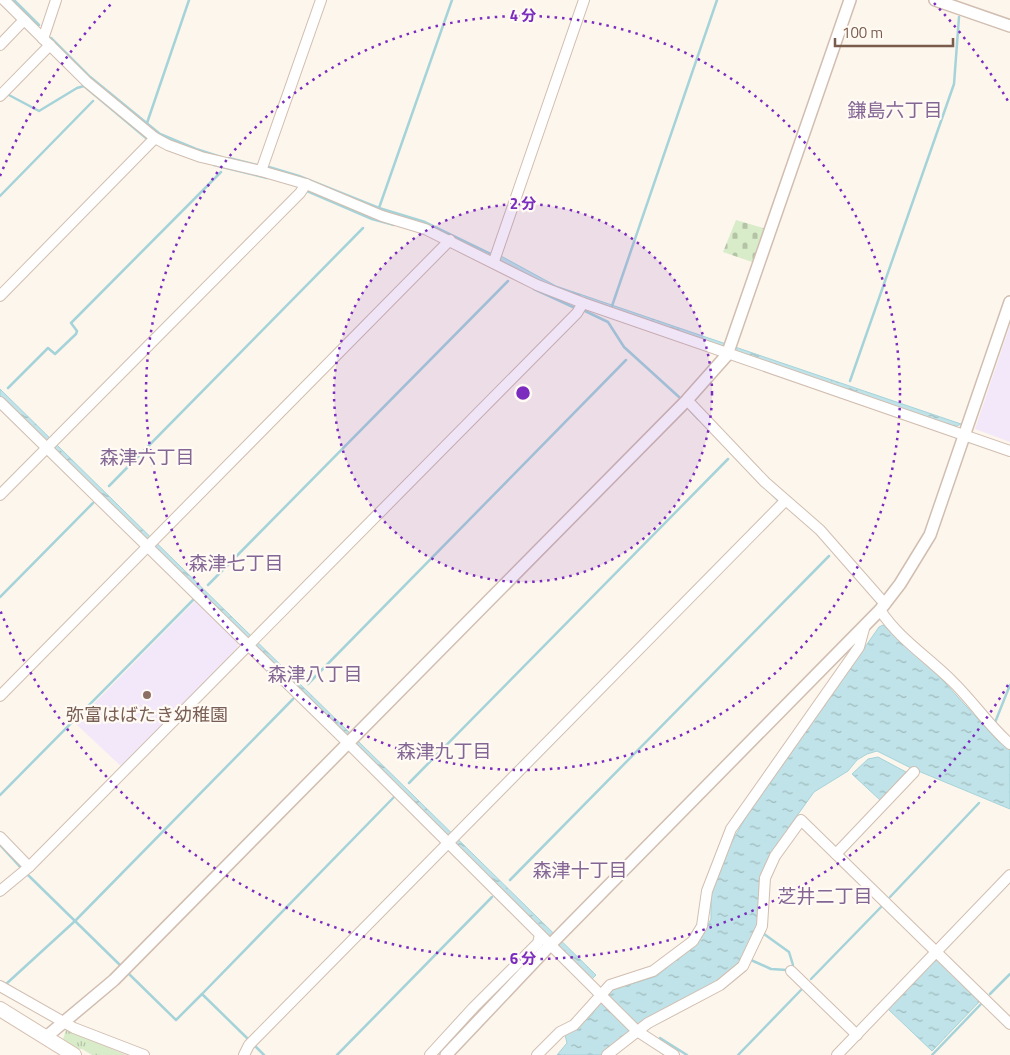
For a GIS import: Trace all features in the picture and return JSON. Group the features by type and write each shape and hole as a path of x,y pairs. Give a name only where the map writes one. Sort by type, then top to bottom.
{"main road":[{"path":"0,1009 74,1055"}],"street":[{"path":"4,0 87,82 155,138 200,157 306,184 382,216 425,229 494,261 537,285 582,304 729,350 1010,451"},
{"path":"0,96 4,85 46,42 56,0"},
{"path":"261,171 321,0"},
{"path":"494,261 584,0"},
{"path":"46,1037 114,980 687,400 729,350 850,0"},
{"path":"935,0 1010,26"},
{"path":"0,45 24,20"},
{"path":"0,296 155,138"},
{"path":"0,495 300,193 306,184"},
{"path":"0,696 450,240"},
{"path":"446,1055 554,941 883,607 900,584 930,534 1010,302"},
{"path":"0,891 29,868 250,642 577,313 582,304"},
{"path":"687,400 743,460 785,501 820,530 883,607 898,633 952,681 997,733 1010,744"},
{"path":"0,402 46,448 151,544 352,740 451,839 540,935 554,941 637,1031 674,1055"},
{"path":"244,1055 249,1045 785,501"},
{"path":"537,1055 560,1032 574,1025 610,985 653,971 687,947 699,933 704,919 707,891 711,877 731,829 859,647 865,625"},
{"path":"836,854 914,772"},
{"path":"607,1055 637,1031 720,985 743,966 762,926 765,878 775,856 801,820 1010,1024"},
{"path":"0,837 29,868"},
{"path":"837,1055 1010,875"},
{"path":"430,1055 538,943 540,935"},
{"path":"791,971 857,1035"},
{"path":"0,986 62,1024 144,1055"}],"shaded area":[{"path":"1010,325 1010,442 975,429"},
{"name":"弥富はばたき幼稚園","path":"195,601 238,643 238,647 123,768 75,723"}],"green space":[{"path":"736,220 767,229 755,263 723,252"},
{"path":"66,1030 126,1055 92,1055 82,1049 72,1049 63,1039"}],"water":[{"path":"501,256 556,286 961,424 955,427 560,291 499,260"},
{"path":"0,389 596,975 592,979 0,396"},
{"path":"883,625 936,673 997,740 1010,750 1010,809 911,768 877,751 867,754 857,760 848,771 814,792 791,824 772,855 759,924 749,950 731,973 638,1024 602,1055 557,1055 567,1043 565,1035 592,1015 601,999 612,990 657,976 701,938 711,919 711,895 729,847 746,817 879,627"},
{"path":"878,757 906,772 880,800 852,774 868,759"},
{"path":"939,960 980,1001 932,1051 888,1009 934,961"}],"waterway":[{"path":"14,0 39,25"},
{"path":"147,123 189,0"},
{"path":"379,208 452,0"},
{"path":"612,306 717,0"},
{"path":"850,381 954,84 959,17"},
{"path":"51,38 89,76 160,134 221,157"},
{"path":"7,94 39,111 77,88 84,86 146,138"},
{"path":"0,196 93,101"},
{"path":"229,158 257,165"},
{"path":"214,165 267,178"},
{"path":"269,167 299,176 379,208 425,222 491,254"},
{"path":"8,388 48,348 55,354 76,334 77,331 71,323 221,172"},
{"path":"307,191 372,219 394,225"},
{"path":"109,486 363,228"},
{"path":"208,585 508,281"},
{"path":"534,289 573,307"},
{"path":"585,311 608,322 624,347 679,397"},
{"path":"308,684 626,360"},
{"path":"687,407 698,419"},
{"path":"409,783 728,459"},
{"path":"772,494 778,500"},
{"path":"0,597 93,503"},
{"path":"510,880 829,556"},
{"path":"0,795 194,599"},
{"path":"994,725 1010,685"},
{"path":"5,985 75,921 293,699"},
{"path":"202,994 395,796"},
{"path":"890,897 979,803"},
{"path":"0,845 22,869"},
{"path":"28,875 122,967"},
{"path":"337,1055 492,897"},
{"path":"811,979 882,906"},
{"path":"764,931 764,934 789,952 793,965"},
{"path":"751,960 771,969 787,970"},
{"path":"129,974 176,1020 202,994 248,1039"},
{"path":"990,994 1010,974"},
{"path":"738,1055 801,990"},
{"path":"932,1055 982,1003"},
{"path":"660,1038 687,1055"},
{"path":"254,1045 264,1055"}],"place":[{"name":"弥富はばたき幼稚園","path":"147,695"}],"district":[{"name":"鎌島六丁目","path":"895,109"},
{"name":"森津六丁目","path":"147,456"},
{"name":"森津七丁目","path":"236,562"},
{"name":"森津八丁目","path":"315,673"},
{"name":"森津九丁目","path":"444,750"},
{"name":"森津十丁目","path":"580,869"},
{"name":"芝井二丁目","path":"825,895"}]}
